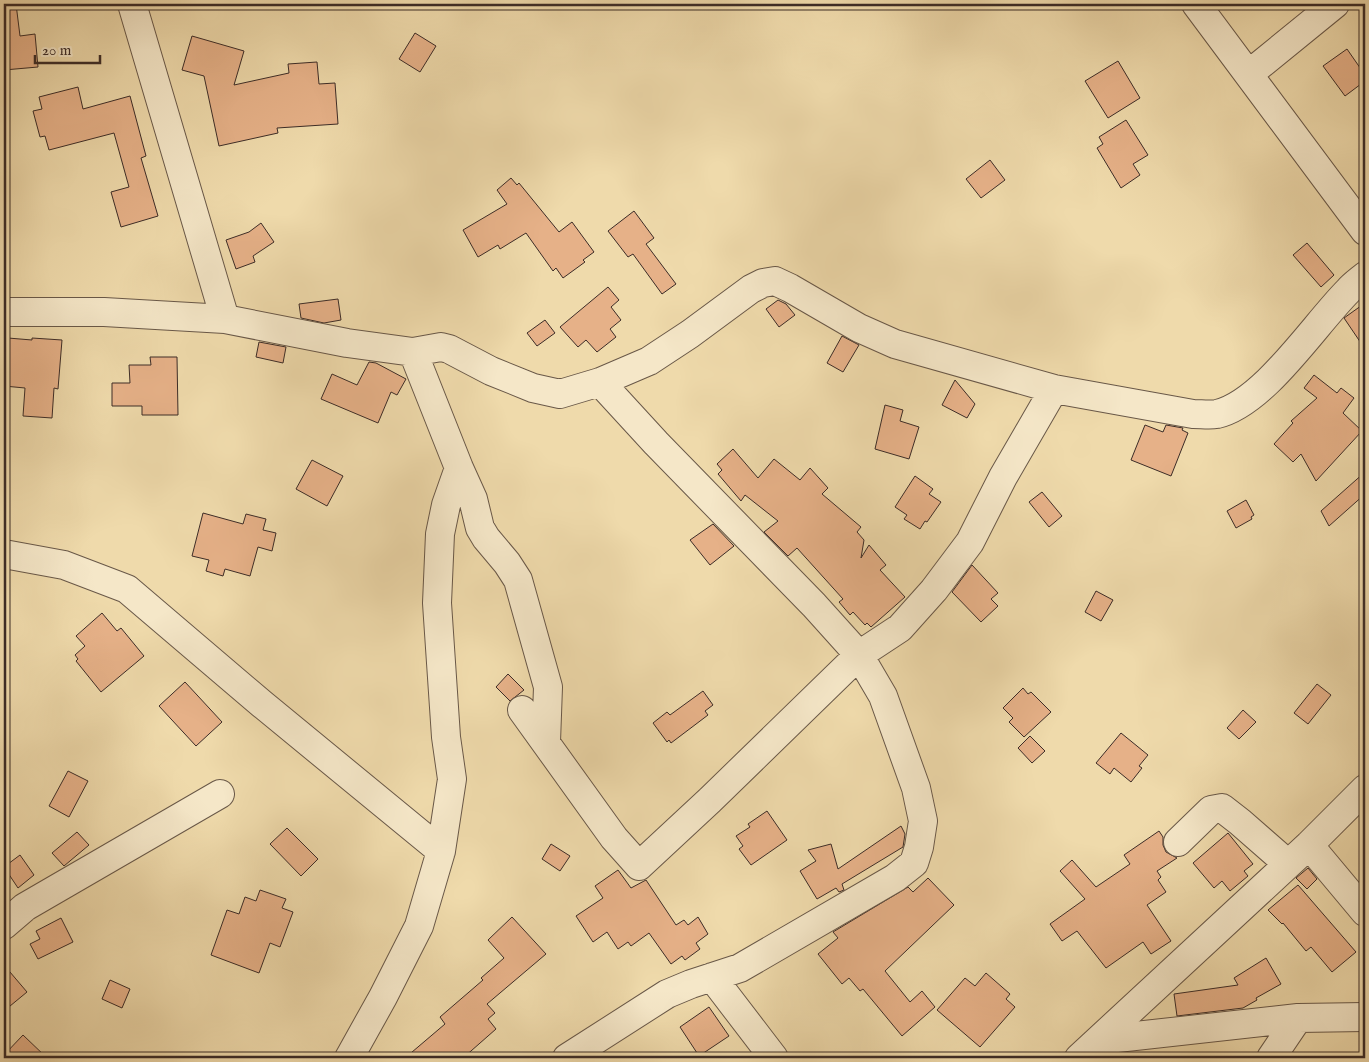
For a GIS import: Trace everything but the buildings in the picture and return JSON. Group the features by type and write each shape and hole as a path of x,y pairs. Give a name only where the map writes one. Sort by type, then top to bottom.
{"street":[{"path":"132,4 225,319"},
{"path":"1196,4 1365,230"},
{"path":"1249,74 1335,4"},
{"path":"4,312 104,312 225,319 347,343 414,352 440,347 449,349 491,371 533,388 560,394 600,382 649,361 690,334 751,289 763,283 775,281 859,328 895,344 1054,389 1194,414 1216,414 1237,406 1254,394 1284,364 1348,290 1365,276"},
{"path":"414,352 473,499 483,533 518,580 548,687 546,742"},
{"path":"567,1058 668,994 691,984 740,968 895,878 914,863 923,821 916,788 883,696 859,655 814,605 663,450 600,382"},
{"path":"522,710 614,838 639,866 710,800 859,655 900,628 934,590 970,542 1003,477 1054,389"},
{"path":"349,1058 419,926 441,851 452,779 445,717 437,603 440,534 446,505 459,468"},
{"path":"4,554 64,565 127,589 262,704 441,851"},
{"path":"1078,1058 1309,846 1365,789"},
{"path":"4,924 25,907 220,794"},
{"path":"1178,842 1211,810 1222,808 1288,864"},
{"path":"1309,846 1365,912"},
{"path":"712,978 774,1058"},
{"path":"1098,1040 1298,1018 1365,1017"},
{"path":"1271,1058 1298,1018"}]}
